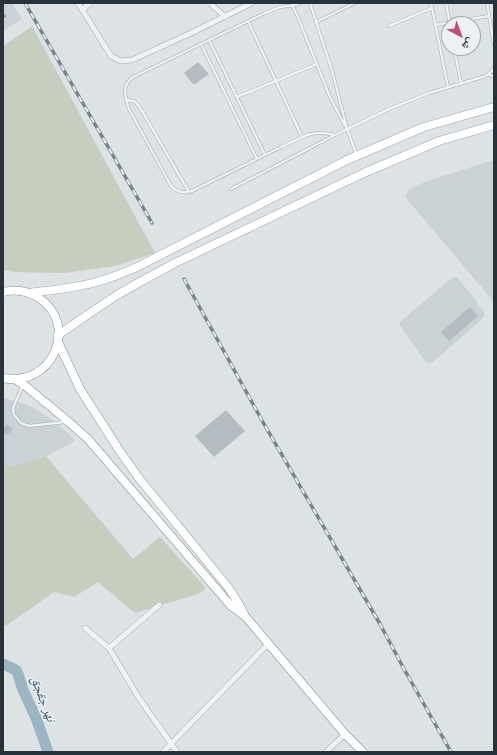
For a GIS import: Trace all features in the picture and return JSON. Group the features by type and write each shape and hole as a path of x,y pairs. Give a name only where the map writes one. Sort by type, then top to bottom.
{"main road":[{"path":"3,287 29,293 85,285 123,273 347,160 424,128 494,107"},
{"path":"7,380 30,376 43,369 53,357 58,338 117,295 175,263 366,172 439,141 494,124"},
{"path":"3,292 15,291"},
{"path":"29,293 41,300 50,309 56,321 58,338 80,389 138,477 228,587 245,616 345,734 363,752"},
{"path":"7,380 23,384 88,439 225,600 245,616"}],"street":[{"path":"78,3 112,56 118,60 125,61 139,57 252,3"},
{"path":"82,10 90,3"},
{"path":"210,3 225,17"},
{"path":"109,648 159,605"},
{"path":"85,628 109,648 139,698 177,752"},
{"path":"163,752 268,644"},
{"path":"326,752 345,734"}],"lane":[{"path":"300,3 272,10 133,76 128,81 124,94 129,109 171,186 180,192 190,192 265,154 307,135 317,133 335,135"},
{"path":"310,3 333,74 347,129 357,156"},
{"path":"316,22 355,3"},
{"path":"431,3 448,87"},
{"path":"446,3 449,16"},
{"path":"487,3 494,45"},
{"path":"292,4 330,97 347,129"},
{"path":"389,26 432,8"},
{"path":"481,17 489,16"},
{"path":"248,21 302,138"},
{"path":"435,25 441,24"},
{"path":"209,40 265,154"},
{"path":"201,44 257,159"},
{"path":"456,56 461,82"},
{"path":"237,97 317,64"},
{"path":"231,189 389,109 461,82 486,76 494,68"},
{"path":"488,74 494,77"},
{"path":"126,100 134,101 139,106 190,192"},
{"path":"23,384 13,408 14,415 21,423 29,426 68,421"}],"shaded area":[{"path":"3,3 12,3 22,19 3,31"},
{"path":"494,160 494,302 405,197 409,189 427,181"},
{"path":"453,277 457,277 478,303 478,307 484,311 484,317 433,362 429,363 425,361 399,324"},
{"path":"3,398 26,404 37,410 66,431 75,441 46,456 14,466 6,465 3,462"}],"green space":[{"path":"32,26 155,253 115,266 64,273 13,272 3,270 3,46"},
{"path":"46,456 133,559 160,537 206,588 198,594 135,613 98,582 74,597 54,592 7,625 3,624 3,462 6,465 14,466"}],"building":[{"path":"198,62 209,74 193,84 184,73"},
{"path":"470,307 478,316 449,341 441,332"},
{"path":"226,410 245,431 214,457 195,436"},
{"path":"7,424 13,430 6,435 3,432 3,428"}],"waterway":[{"name":"نهر جقجق","path":"3,664 16,670 48,752"}],"railway":[{"path":"25,3 152,223"},
{"path":"184,279 264,424 380,624 451,752"}]}
